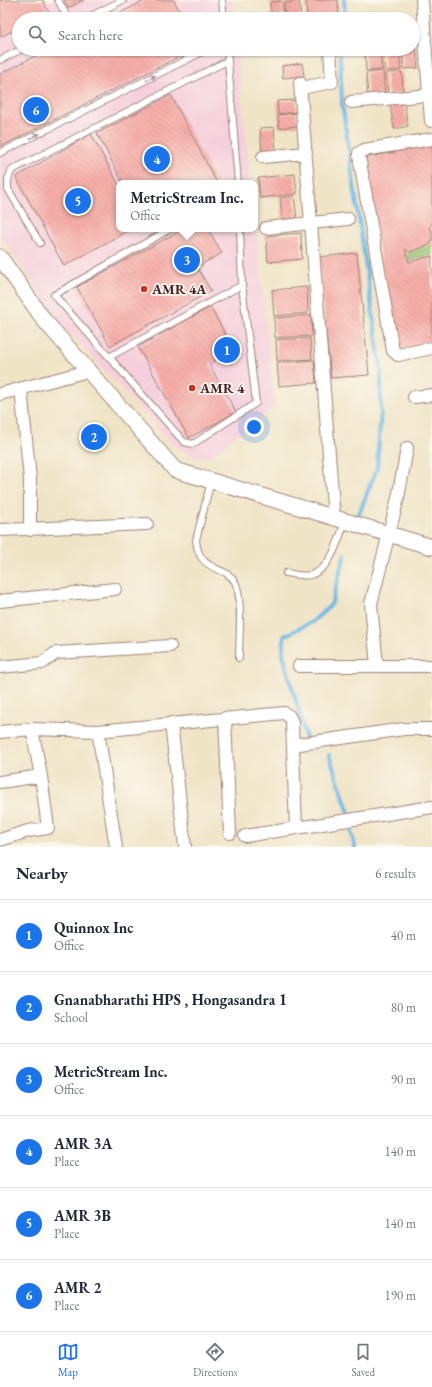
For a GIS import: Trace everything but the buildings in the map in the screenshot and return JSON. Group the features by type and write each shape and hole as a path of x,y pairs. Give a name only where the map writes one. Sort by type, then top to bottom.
{"street":[{"path":"420,18 422,0"},
{"path":"420,48 429,95 431,121"},
{"path":"330,56 332,82 301,85 311,223 340,520"},
{"path":"351,102 429,95"},
{"path":"432,139 364,150 359,153 359,156 393,351 398,354 432,348"},
{"path":"263,157 306,153"},
{"path":"266,228 348,219"},
{"path":"0,258 44,320 175,470 432,548"},
{"path":"0,394 22,390 88,371"},
{"path":"22,390 30,479 30,530"},
{"path":"414,397 432,395"},
{"path":"377,666 371,604 398,498 407,448"},
{"path":"0,530 30,530 147,524"},
{"path":"0,601 115,589"},
{"path":"0,667 42,663 56,653 170,646"},
{"path":"299,666 432,666"},
{"path":"0,732 32,729 98,730 284,713 289,716 292,722 296,828"},
{"path":"225,718 230,833"},
{"path":"171,723 185,847"},
{"path":"0,840 28,831 48,828 41,776 32,729"},
{"path":"292,745 404,729 432,730"},
{"path":"98,730 116,847"},
{"path":"0,782 41,776"},
{"path":"245,836 432,807"}],"lane":[{"path":"58,0 64,12"},
{"path":"99,12 123,0"},
{"path":"222,0 223,12"},
{"path":"0,60 12,54"},
{"path":"0,153 194,56"},
{"path":"227,56 238,180"},
{"path":"40,243 8,189 8,179 12,170 227,61"},
{"path":"165,232 54,295 184,442 193,444 256,403 242,285 240,232"},
{"path":"109,357 242,285"},
{"path":"211,481 196,540 196,550 200,557 214,569 231,576 239,589 239,658"},
{"path":"286,573 310,575 321,569 331,558 340,520"}],"shaded area":[{"path":"0,0 232,0 233,12 12,12 12,56 237,56 251,180 116,180 116,232 256,232 275,406 212,455 200,459 174,446 61,323 0,236"}],"green space":[{"path":"432,242 432,255 414,259 414,262 410,263 408,254 411,251 412,245"}],"waterway":[{"path":"344,0 345,12"},
{"path":"340,56 342,103 381,370 381,410 377,468 357,519"},
{"path":"306,738 283,654 284,636 312,622 331,605 345,554"},
{"path":"329,755 349,813"},
{"path":"351,832 355,847"}],"place":[{"name":"AMR 2","path":"36,110"},
{"name":"AMR 3A","path":"157,159"},
{"name":"AMR 3B","path":"78,201"},
{"name":"MetricStream Inc.","path":"187,260"},
{"name":"AMR 4A","path":"144,289"},
{"name":"Quinnox Inc","path":"227,350"},
{"name":"AMR 4","path":"192,388"},
{"name":"Gnanabharathi HPS , Hongasandra 1","path":"94,437"}]}
